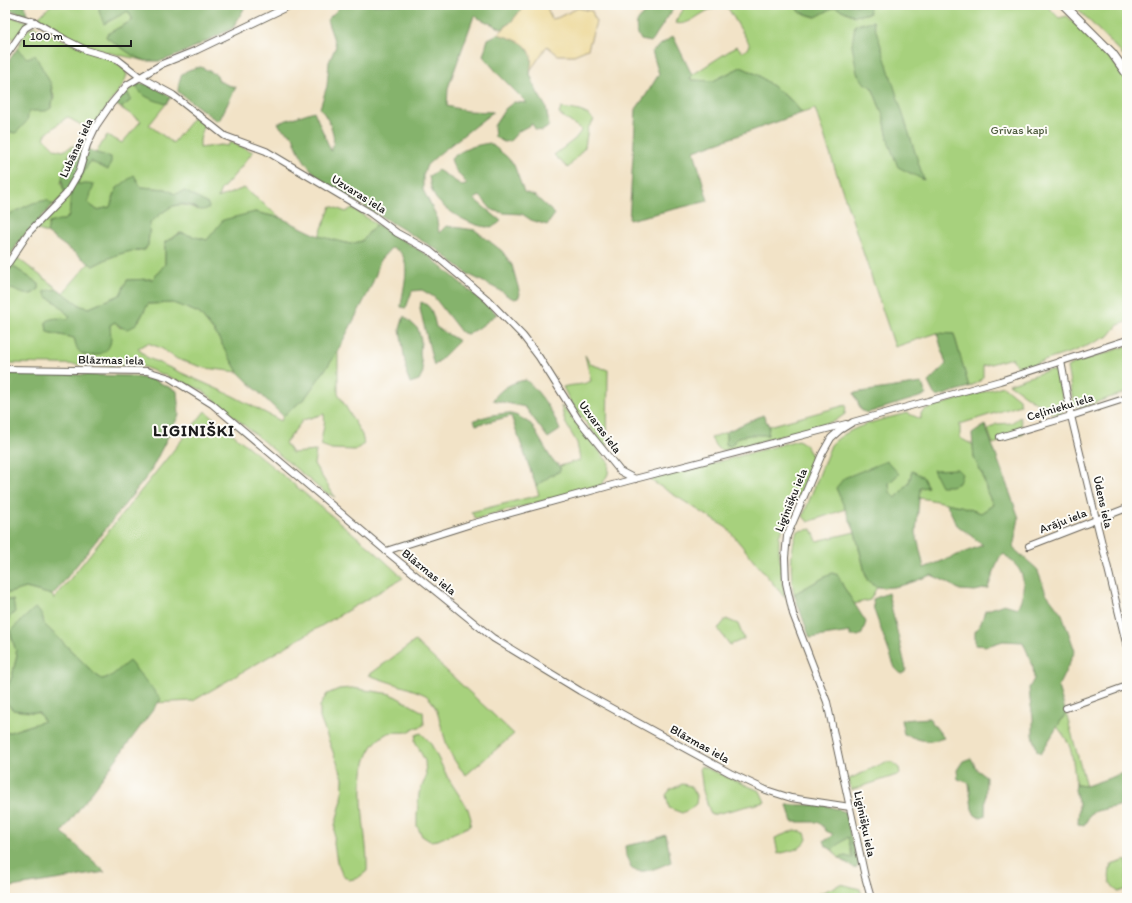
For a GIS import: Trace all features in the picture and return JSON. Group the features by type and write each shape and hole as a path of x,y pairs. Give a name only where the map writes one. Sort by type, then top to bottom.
{"main road":[{"path":"1064,5 1112,53 1127,74"}],"street":[{"name":"Lubānas iela","path":"5,268 29,232 66,194 79,172 87,145 96,126 127,85 162,64 197,50 291,5"},
{"name":"Uzvaras iela","path":"5,13 35,22 86,50 117,59 140,76 173,95 225,136 266,151 370,213 397,233 430,251 487,299 523,336 539,357 578,419 620,471 635,479"},
{"path":"5,57 25,28 35,22"},
{"name":"Liginišķu iela","path":"871,898 865,877 827,702 793,614 786,583 785,558 787,536 822,454 832,438 840,430 853,422 1000,381 1127,340"},
{"name":"Ūdens iela","path":"1061,361 1071,416 1127,647"},
{"name":"Blāzmas iela","path":"6,369 147,371 170,378 212,404 386,551 493,638 580,691 730,773 766,790 790,798 850,807"},
{"name":"Ceļinieku iela","path":"1000,437 1127,398"},
{"path":"386,551 471,524 853,422"},
{"name":"Arāju iela","path":"1029,546 1127,508"},
{"path":"1066,708 1127,686"}],"green space":[{"path":"5,5 25,5 27,15 5,9"},
{"path":"51,5 100,5 99,11 128,11 133,20 107,34 106,37 132,55 146,61 88,48 63,36 37,19"},
{"path":"100,5 246,5 233,28 178,55 161,61 146,61 132,55 106,37 107,34 133,20 128,11 104,24 99,11"},
{"path":"342,5 525,5 512,21 502,29 474,16 448,88 447,106 467,111 493,112 439,154 427,165 423,175 423,190 436,215 439,233 446,226 475,230 502,251 512,265 520,294 518,298 514,299 468,274 439,251 324,182 305,161 293,136 281,128 278,123 314,111 331,151 334,140 332,128 320,108 327,86 329,62 336,46 327,20"},
{"path":"652,5 676,5 651,42 641,40 636,28 639,20"},
{"name":"Grīvas kapi","path":"686,5 795,5 799,12 815,17 835,7 855,16 870,13 868,5 1046,5 1059,18 1067,16 1107,55 1127,82 1127,322 1118,325 1109,336 1075,351 1028,366 1017,367 1012,358 983,366 983,377 980,381 969,387 954,334 937,333 895,347 815,109 802,113 792,101 758,75 741,67 713,81 690,80 692,75 737,46 742,52 748,49 750,45 728,8 712,9 685,23 675,23","holes":["873,21 889,144 884,118 870,86"]},
{"path":"795,5 868,5 870,13 855,16 835,7 816,17 799,12"},
{"path":"1074,5 1127,5 1127,59 1126,58"},
{"path":"5,15 30,22 14,39 5,34"},
{"path":"873,21 924,180 898,167 889,144 884,118 873,90 870,86 865,84 857,73 852,45 855,25"},
{"path":"34,26 114,61 125,70 127,75 123,85 90,130 67,117 46,134 44,138 55,149 63,151 77,144 69,155 61,183 65,193 53,205 5,216 5,131 16,133 29,111 51,108 54,97 51,84 17,49 26,31"},
{"path":"498,34 522,42 531,54 533,60 530,74 537,92 546,107 549,125 542,131 536,130 532,124 519,131 510,141 504,142 495,137 494,126 505,109 514,102 527,103 500,76 483,56 488,39"},
{"path":"673,36 692,75 690,80 713,81 741,67 758,75 792,101 802,113 694,151 708,201 629,220 636,109 659,74 652,51"},
{"path":"17,49 27,58 35,55 51,84 53,99 51,108 46,111 29,111 27,121 16,133 5,131 5,104 9,97 5,94 5,66"},
{"path":"201,67 217,75 219,81 236,87 220,119 217,121 178,92 179,80 183,74 186,71"},
{"path":"139,83 137,88 148,97 166,104 149,125 173,143 194,117 204,124 200,140 200,148 221,145 228,146 230,142 253,152 220,191 218,198 244,188 281,218 255,212 207,240 180,233 165,242 165,265 153,279 127,280 120,295 89,308 81,306 63,293 89,263 93,266 131,251 145,250 148,245 150,223 161,213 172,207 183,205 198,210 166,189 141,187 117,188 110,207 97,210 88,203 77,184 90,161 111,157 96,153 107,135 122,143 141,121 121,108 131,100 127,91"},
{"path":"139,83 151,85 171,97 166,104 150,98 137,88"},
{"path":"127,91 131,100 121,108 114,103"},
{"path":"561,108 583,112 594,120 588,128 585,147 568,168 554,155 575,139 582,130 559,114"},
{"path":"490,143 514,165 524,192 535,196 555,214 547,225 531,220 522,214 504,213 492,210 480,196 474,199 501,221 494,226 479,226 453,213 435,197 429,176 438,170 463,186 467,184 454,168 451,159 469,148"},
{"path":"77,144 96,153 111,157 108,170 90,161 77,184 94,184 88,203 97,210 110,207 117,188 134,175 141,187 166,189 175,194 185,191 208,204 209,208 200,210 183,204 168,209 150,223 148,245 144,250 130,251 93,266 47,233 49,223 64,220 69,216 72,186 65,193 62,180 64,167"},
{"path":"72,185 69,216 64,220 49,223 47,233 35,229"},
{"path":"47,200 53,205 21,239 5,263 5,216 33,203"},
{"path":"331,206 346,212 352,208 376,224 362,241 350,244 319,236"},
{"path":"255,212 281,218 319,236 350,244 362,241 376,224 429,256 497,314 480,327 467,334 461,332 434,297 422,290 412,291 406,308 401,307 406,273 405,264 399,251 391,248 380,260 370,289 335,356 305,398 283,416 238,372 215,332 199,313 173,303 148,304 139,321 131,328 126,329 115,322 110,325 110,344 105,351 96,355 90,356 81,353 77,349 74,338 47,332 46,322 48,320 56,318 67,319 70,317 57,303 47,297 44,291 58,289 81,306 89,308 120,295 127,280 153,279 165,264 165,242 181,233 207,240 223,220"},
{"path":"16,257 58,289 44,292 47,297 57,303 70,317 67,319 46,323 47,332 74,338 79,351 84,354 98,355 110,344 110,325 115,322 120,328 139,321 148,304 173,303 199,313 216,334 238,372 205,368 177,359 161,348 148,343 138,348 146,357 233,396 281,421 283,416 305,398 338,349 338,393 362,435 364,444 355,450 331,449 321,445 324,414 303,420 285,443 292,453 316,451 314,464 335,497 324,492 202,390 141,366 9,363 5,360 5,288 32,294 39,289 39,284 11,265"},
{"path":"11,265 39,284 39,289 30,294 26,294 5,288 5,273"},
{"path":"421,302 430,309 436,327 459,341 434,366 420,309"},
{"path":"404,316 418,329 421,340 420,354 423,372 419,380 410,383 407,375 400,329"},
{"path":"937,333 954,334 969,387 937,397 928,382 946,364"},
{"path":"1127,346 1127,392 1082,407 1074,406 1067,367"},
{"path":"585,355 590,364 608,370 607,451 571,403 563,387 584,384 591,381"},
{"path":"1049,370 1057,371 1065,409 1060,414 1051,413 1009,384"},
{"path":"5,373 130,376 154,380 177,391 179,415 149,474 52,595 26,588 9,593 5,592"},
{"path":"526,380 546,403 560,430 548,438 525,407 493,400 507,386"},
{"path":"922,383 926,395 867,413 861,410 854,393"},
{"path":"1003,386 1019,399 1021,405 960,424 960,438 973,445 974,458 983,476 987,492 993,505 981,513 950,504 919,498 920,488 928,487 912,471 909,482 896,498 890,492 889,483 836,488 846,509 808,522 803,516 831,445 839,438 867,424 907,413 921,419 921,413 926,409"},
{"path":"846,405 845,414 835,421 733,449 721,450 717,448 711,438 726,432 726,445 741,436 755,434 768,435 769,426"},
{"path":"561,406 567,411 609,463 608,474 602,485 476,519 471,512 539,495 536,486 560,471 560,466 580,460 577,443 565,422"},
{"path":"205,411 373,550 403,578 193,701 152,703 110,677 102,679 96,675 44,624 42,614 10,631 17,655 12,677 5,691 5,628 13,600 5,600 5,592 9,593 26,588 52,595 54,599"},
{"path":"508,413 518,416 531,424 552,460 560,466 560,471 536,486 511,416 476,425 474,420 492,415"},
{"path":"763,415 769,426 768,435 750,435 739,437 731,446 726,445 726,432"},
{"path":"1020,417 1024,434 993,444 988,430 996,424 1011,423"},
{"path":"985,425 1019,518 1013,548 1037,569 1046,593 1062,614 1075,651 1058,687 1066,713 1041,753 1037,751 1033,735 1033,717 1029,688 1034,679 1033,666 1023,642 1003,641 987,646 975,645 975,632 981,623 985,611 1004,604 1017,608 1022,595 1023,580 1017,567 1004,554 999,558 988,588 975,591 960,590 931,575 898,586 885,588 878,587 867,580 855,532 836,488 844,478 887,461 899,474 889,483 890,492 896,498 909,482 912,471 922,476 928,487 920,488 916,533 924,568 983,545 957,525 946,503 961,506 981,513 993,505 987,492 983,476 974,458 972,434"},
{"path":"798,440 806,446 810,452 813,462 789,518 779,536 779,553 785,598 727,528 650,480 662,475 710,464"},
{"path":"957,469 962,474 959,483 951,486 941,486 933,470"},
{"path":"812,529 817,541 855,532 867,580 877,587 870,600 854,604 838,575 832,573 794,594 791,562 797,531"},
{"path":"832,573 838,575 843,586 866,622 862,634 858,636 850,636 850,632 810,638 794,594"},
{"path":"888,593 906,669 905,672 901,674 895,668 874,610 873,599"},
{"path":"5,600 13,600 15,612 9,618 5,628"},
{"path":"35,608 42,614 44,624 96,675 102,679 110,677 129,661 161,699 62,832 105,872 5,888 5,733 44,721 39,713 13,710 5,701 5,691 12,677 17,655 10,631"},
{"path":"726,619 738,624 744,639 730,645 718,629"},
{"path":"415,641 514,734 466,775 458,765 447,745 436,709 431,700 427,696 417,691 369,675"},
{"path":"352,688 391,694 423,712 424,725 407,732 386,734 373,745 366,760 362,777 367,871 358,878 349,880 342,874 337,862 334,844 335,825 342,800 343,778 320,718 320,706 327,694 339,689"},
{"path":"5,701 13,710 39,713 45,721 5,733"},
{"path":"1066,713 1086,786 1076,785 1070,749 1066,739 1057,726"},
{"path":"929,718 944,738 928,741 904,734 901,720"},
{"path":"421,733 430,742 448,778 468,809 471,819 470,826 438,840 430,841 422,836 417,826 419,793 426,777 425,761 415,741 416,735"},
{"path":"971,758 977,770 986,776 985,816 980,818 975,815 972,809 969,783 958,779 957,770 963,761"},
{"path":"886,762 892,762 899,768 900,774 851,790 849,779"},
{"path":"701,766 760,791 765,802 711,815 703,791"},
{"path":"1127,772 1127,804 1092,812 1084,825 1078,824 1079,804 1075,790 1076,785 1086,786"},
{"path":"682,784 691,786 697,797 696,804 682,813 669,808 666,795 670,790"},
{"path":"787,805 825,805 846,812 850,834 859,864 856,869 839,858 845,856 853,858 848,837 832,850 826,846 824,840 828,839 833,834 826,831 818,822 792,822"},
{"path":"795,830 805,833 807,839 805,843 795,850 778,854 775,838"},
{"path":"666,835 671,862 646,871 637,871 632,869 626,856 625,846 649,841"},
{"path":"848,836 853,859 845,856 839,858 832,850"},
{"path":"1127,860 1127,889 1118,892 1112,886 1110,880 1109,874 1111,865"},
{"path":"841,884 860,889 863,898 809,898"}],"sand":[{"path":"525,5 549,5 548,10 551,19 557,18 578,8 592,11 596,22 588,49 574,55 558,55 547,46 530,71 531,55 528,49 519,42 498,34 512,21"}],"district":[{"name":"LIGINIŠKI","path":"194,430"}]}
